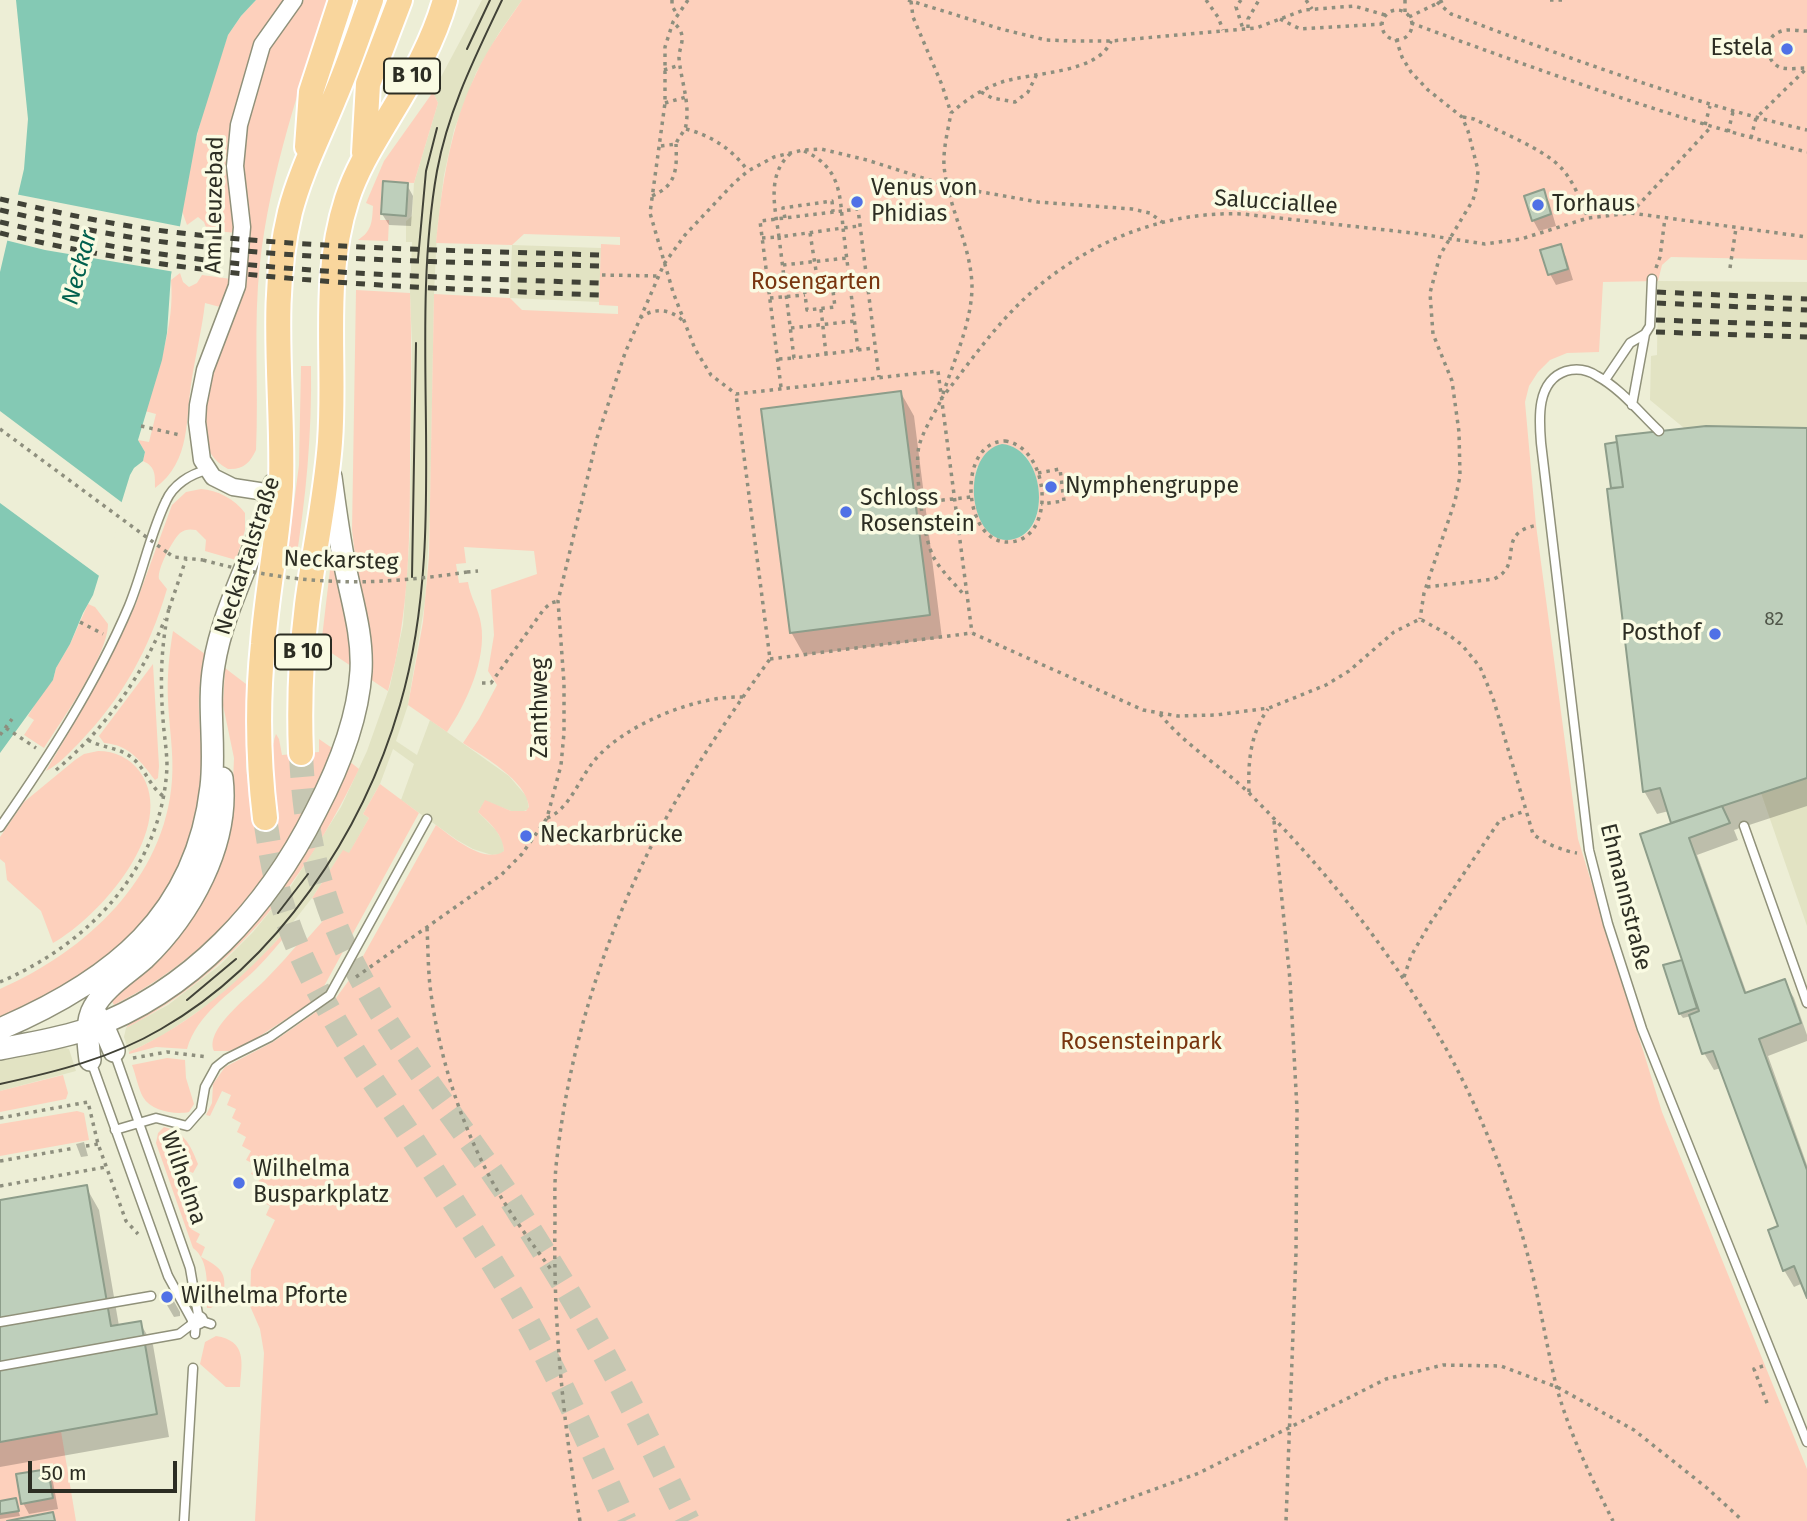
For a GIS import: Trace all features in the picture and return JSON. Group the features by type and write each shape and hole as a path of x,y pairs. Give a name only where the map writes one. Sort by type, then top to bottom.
{"main road":[{"name":"B 10","path":"301,179 307,149 309,101 314,78 341,0"},
{"name":"Neckartalstraße","path":"0,1029 81,989 124,957 155,924 176,893 192,861 208,804 212,776 212,677 219,639 260,533 272,493 281,443 279,294 287,230 301,179 342,79 370,0"},
{"path":"358,170 366,144 368,83 400,0"},
{"name":"B 10","path":"301,753 299,714 305,631 330,446 330,320 336,241 346,200 358,170 405,88 445,6"},
{"name":"B 10","path":"265,818 260,765 259,707 263,644 280,491 281,443"},
{"path":"43,1041 70,1040 81,1046 90,1060 106,1035 135,1005 192,969 224,941 254,908 274,883 324,796 356,704 361,655 357,618 336,517 330,446"},
{"path":"106,1035 106,993 176,922 203,875 220,827 223,806 222,780 213,724"},
{"path":"52,1004 74,1001 106,1035"},
{"path":"0,1049 43,1041 106,1035"}],"street":[{"name":"Am Leuzebad","path":"207,470 198,439 198,405 210,353 236,289 242,227 235,166 239,125 262,45 294,0"},
{"path":"207,470 226,485 272,493"}],"lane":[{"path":"1632,405 1645,334 1650,326 1652,279"},
{"path":"1605,380 1630,343 1645,334"},
{"name":"Ehmannstraße","path":"1659,431 1605,380 1587,371 1570,370 1555,377 1543,395 1539,419 1589,850 1608,925 1642,1029 1807,1442"},
{"path":"0,827 75,711 114,639 130,604 166,500 186,478 207,470"},
{"path":"115,1130 160,1118 187,1126 201,1110 205,1087 216,1067 226,1059 270,1037 330,995 427,819"},
{"path":"1744,825 1807,1003"},
{"name":"Wilhelma","path":"106,1035 190,1268 200,1325"},
{"name":"Wilhelma","path":"90,1060 168,1276 192,1320 200,1325"},
{"path":"0,1322 151,1296"},
{"path":"0,1366 179,1334 200,1325"},
{"path":"184,1521 193,1368"}],"path":[{"path":"672,0 677,15"},
{"path":"688,0 673,22 665,47 665,103 651,220 685,323 704,367 736,394 938,371 972,633"},
{"path":"1206,0 1223,30"},
{"path":"1241,0 1236,7 1245,28"},
{"path":"1245,28 1259,0"},
{"path":"1306,0 1312,9"},
{"path":"1405,0 1405,12"},
{"path":"1409,17 1444,0"},
{"path":"1550,0 1563,0"},
{"path":"909,1 1028,36 1072,41 1111,41 1262,26 1299,11 1354,6 1385,15 1397,10 1405,12 1411,23 1408,34 1396,40"},
{"path":"909,1 951,113 944,166 955,217 967,249 972,286 967,320 941,399 918,450 919,503 935,560 967,597"},
{"path":"1437,2 1451,14 1629,80 1710,106 1807,130"},
{"path":"1385,15 1382,24 1385,33 1396,40 1411,72 1428,90 1462,117 1474,119 1549,158 1562,168 1588,218"},
{"path":"1280,19 1300,29 1382,24"},
{"path":"652,196 665,190 672,181 676,167 676,144 685,129 686,97 680,65 682,36 673,22"},
{"path":"1411,23 1627,101 1728,132 1807,152"},
{"path":"1807,31 1779,32 1771,39 1768,47 1770,58 1777,66 1807,68"},
{"path":"951,113 981,92 1002,82 1090,62 1104,53 1111,41"},
{"path":"664,70 680,65"},
{"path":"1751,138 1756,118 1807,68"},
{"path":"981,92 992,98 1015,102 1028,92 1037,74"},
{"path":"665,103 686,97"},
{"path":"1705,125 1710,106"},
{"path":"1728,132 1733,112"},
{"path":"1420,619 1460,476 1459,432 1452,382 1433,334 1429,305 1436,268 1449,240 1468,212 1478,185 1476,157 1462,117"},
{"path":"1631,213 1711,127"},
{"path":"685,129 723,145 738,157 748,171"},
{"path":"660,146 676,144"},
{"name":"Zanthweg","path":"330,995 501,875 533,840 547,818 560,774 564,733 564,682 558,601 597,438 625,353 664,264 701,217 748,171 774,157 821,149 839,152 948,186 1038,202 1132,209 1150,213 1162,222"},
{"path":"803,150 819,158 830,169 837,184 858,350"},
{"path":"792,152 784,159 774,180 776,219 794,358"},
{"path":"785,218 783,208 832,201 834,212"},
{"path":"781,388 760,221 858,209 879,377"},
{"name":"Salucciallee","path":"941,399 997,329 1046,279 1097,247 1162,222 1201,215 1244,214 1485,244 1521,239 1588,218 1631,213 1807,237"},
{"path":"1652,279 1660,257 1665,218"},
{"path":"762,238 859,226"},
{"path":"1730,268 1736,228"},
{"path":"810,233 817,277"},
{"path":"782,265 847,258"},
{"path":"602,275 658,276"},
{"path":"831,275 835,307 807,310 803,279 817,277 831,275"},
{"path":"833,290 867,287"},
{"path":"771,298 805,295"},
{"path":"821,309 826,354"},
{"path":"639,318 649,312 662,310 673,313 685,323"},
{"path":"790,328 855,321"},
{"path":"778,359 874,347"},
{"path":"580,1521 565,1415 554,1274 556,1161 576,1052 597,978 625,903 668,814 770,659 736,394"},
{"path":"141,426 180,435"},
{"name":"Neckarsteg","path":"0,429 174,557 203,559 267,575 343,582 390,582 478,571"},
{"path":"1005,441 1018,445 1029,455 1038,473 1042,488 1041,504 1036,525 1029,535 1016,542 1006,542 996,540 984,531 974,511 971,497 972,476 977,460 985,449 994,443 1005,441"},
{"path":"1038,473 1060,469 1064,501 1041,504"},
{"path":"919,503 971,497"},
{"path":"1427,587 1494,579 1502,575 1509,563 1515,535 1521,529 1550,523"},
{"path":"51,774 88,740 116,708 144,667 186,559"},
{"path":"482,683 487,685 493,681 544,609 558,601"},
{"path":"0,982 60,949 87,928 114,901 144,857 156,828 167,766 162,664 169,608"},
{"path":"770,659 972,633 1126,704 1160,714 1216,715 1269,708 1293,699 1349,671 1394,632 1420,619"},
{"path":"1420,619 1455,639 1480,667 1493,698 1530,829 1541,840 1570,852 1589,850"},
{"path":"80,622 108,636"},
{"path":"547,818 565,804 601,753 633,728 686,707 731,696 743,697"},
{"path":"1249,792 1250,747 1257,725 1269,708"},
{"path":"1160,714 1181,738 1249,792 1355,910 1404,978 1445,1047 1482,1124 1506,1186 1526,1247 1557,1387 1580,1455 1613,1521"},
{"path":"0,735 12,719"},
{"path":"6,728 39,751"},
{"path":"88,740 96,745 118,749 132,757 142,767 154,789 163,796"},
{"path":"1404,978 1411,956 1429,925 1500,820 1525,811"},
{"path":"1274,818 1290,980 1297,1109 1296,1253 1286,1521"},
{"path":"526,836 533,840"},
{"path":"427,928 430,985 435,1017 457,1100 471,1136 503,1201 554,1274"},
{"path":"106,1035 167,1052 198,1056"},
{"path":"0,1118 88,1102 98,1144 126,1221 142,1241"},
{"path":"86,1146 98,1144"},
{"path":"0,1161 75,1148"},
{"path":"0,1185 106,1167"},
{"path":"1067,1521 1199,1473 1386,1379 1443,1364 1501,1367 1557,1387 1634,1430 1707,1488 1742,1521"},
{"path":"1754,1369 1767,1403"}],"shaded area":[{"path":"482,0 522,0 476,73 454,130 444,175 437,232 434,294 430,515 425,602 408,705 396,741 417,755 430,720 509,776 527,797 529,809 511,811 485,801 478,812 496,830 503,842 504,851 502,854 492,855 473,849 401,800 414,764 393,749 380,784 363,814 369,818 349,854 343,851 290,926 251,969 215,1000 162,1036 129,1052 124,1037 126,1028 168,1005 220,965 253,932 291,886 341,807 367,751 390,686 403,625 410,534 412,242 406,242 406,221 412,216 414,183 438,103 433,92"},
{"path":"512,245 601,248 599,302 510,298"},
{"path":"1658,281 1807,282 1807,428 1684,428 1650,400 1651,356 1657,355"},
{"path":"1807,778 1807,926 1761,793"},
{"path":"61,1047 69,1049 76,1071 0,1091 0,1059"}],"green space":[{"path":"256,0 285,0 253,51 236,233 207,230 198,217 187,225 182,211 190,163 206,100 228,35"},
{"path":"304,0 328,0 287,130 265,229 257,310 256,450 245,465 228,469 211,454 204,433 205,408 211,381 238,302 249,249 249,222 242,172 247,125 259,75 270,48"},
{"name":"Rosensteinpark","path":"522,0 1807,0 1807,260 1671,257 1662,265 1658,281 1603,282 1599,352 1567,353 1550,360 1529,386 1525,402 1536,525 1578,839 1662,1112 1807,1469 1807,1521 255,1521 264,1353 260,1329 250,1306 251,1270 275,1220 266,1215 270,1206 261,1201 265,1192 256,1187 260,1178 251,1174 256,1165 246,1160 251,1151 242,1146 246,1137 237,1132 241,1123 232,1118 236,1109 227,1105 231,1095 222,1091 210,1116 206,1115 212,1103 213,1084 225,1067 273,1042 336,998 352,976 436,825 469,848 488,855 496,854 504,851 501,839 478,812 485,800 511,811 526,811 529,807 526,797 512,779 463,743 497,685 488,671 494,635 491,590 537,574 534,551 464,547 466,563 456,564 459,583 468,582 480,619 482,638 473,681 447,732 408,705 423,622 429,556 434,294 510,298 522,310 618,314 618,306 599,305 599,302 601,244 620,245 620,237 524,234 512,245 436,243 444,178 467,94 492,45","holes":["901,391 930,615 790,632 761,409","1024,454 1033,469 1038,487 1035,520 1026,533 1014,539 1001,537 988,529 979,515 974,494 977,467"]},
{"path":"433,92 438,103 414,183 382,182 380,220 389,220 388,241 358,240 370,226 373,206 366,203 384,161"},
{"path":"180,273 183,282 189,287 197,283 202,275 231,279 220,307 205,303 185,438 175,465 155,488 154,472 143,461 145,452 138,440 149,442 156,414 145,411 168,330 171,280"},
{"path":"356,290 410,293 410,513 407,573 401,632 388,691 370,679 370,634 352,530"},
{"path":"301,366 311,366 310,417 305,491 295,566 286,565 299,465"},
{"path":"201,489 225,496 245,513 245,530 236,560 205,551 206,540 196,530 180,533 169,548 160,569 159,579 167,589 152,632 133,672 95,726 55,766 46,771 122,634 172,505 186,492"},
{"path":"332,553 349,636 351,666 321,646"},
{"path":"88,604 95,607 108,624 106,637 101,653 83,687 44,748 24,735 34,720 28,716 53,680 56,668"},
{"path":"173,631 205,654 199,698 202,762 200,792 195,819 177,870 147,915 109,955 67,985 0,1021 0,989 62,954 90,932 116,907 137,880 154,849 166,816 172,780 168,683"},
{"path":"153,664 159,766 158,778 155,780 134,755 121,747 104,743 99,736"},
{"path":"225,668 246,684 246,766 252,820 279,816 272,764 276,734 282,755 319,752 319,739 332,748 317,789 297,827 248,899 219,930 186,959 151,984 114,1005 109,996 232,804 234,758 223,705"},
{"path":"98,751 122,756 140,772 149,794 149,818 142,843 129,868 111,892 92,913 53,943 41,911 7,880 5,863 0,859 0,837 24,802 75,760 84,754"},
{"path":"349,761 359,769 339,809 291,884 264,918 234,950 201,979 126,1028 133,1019 268,906 310,847 335,797"},
{"path":"380,784 419,813 317,999 249,1043 229,1051 214,1051 213,1042 222,1023 329,914 312,898 343,850 349,853 369,818 363,814"},
{"path":"290,926 292,928 260,965 206,1015 198,1025 187,1049 156,1047 129,1054 175,1028 216,998 254,964"},
{"path":"167,1058 185,1060 186,1078 194,1104 189,1112 177,1113 157,1109 147,1102 141,1093 132,1065"},
{"path":"63,1075 68,1093 66,1099 0,1112 0,1091"},
{"path":"77,1111 84,1113 89,1140 0,1156 0,1124"},
{"path":"164,1127 177,1132 186,1140 198,1164 193,1173 186,1170 190,1161 184,1158 180,1167 175,1165 171,1173 181,1178 176,1188 186,1192 181,1201 190,1206 186,1215 195,1220 191,1229 200,1234 196,1242 205,1247 201,1257 218,1267 223,1276 223,1296 211,1308 207,1308 205,1268 193,1248 156,1143 158,1133"},
{"path":"216,1336 226,1339 238,1348 241,1361 240,1387 226,1387 200,1364 205,1342"},
{"path":"61,1431 76,1521 0,1521 0,1442"}],"water":[{"name":"Neckar","path":"16,0 256,0 228,35 197,134 171,275 167,333 162,360 138,440 145,452 143,461 130,475 93,595 56,668 53,680 0,753 0,272 24,169 28,119"},
{"path":"1002,444 1017,449 1028,461 1036,476 1039,493 1038,510 1032,525 1022,536 1007,540 994,536 984,526 977,512 974,495 975,478 980,463 989,451"}],"pier":[{"path":"15,194 183,227 175,272 45,250 5,240"},
{"path":"0,411 124,504 102,578 0,503"}],"building":[{"path":"383,181 408,183 406,216 381,214"},
{"name":"Torhaus","path":"1544,189 1551,214 1532,221 1524,196"},
{"name":"Torhaus","path":"1561,244 1568,269 1548,275 1540,250"},
{"name":"Schloss Rosenstein","path":"901,391 930,615 790,633 761,409"},
{"name":"Posthof","path":"1706,426 1807,428 1807,778 1671,823 1660,788 1643,792 1607,489 1623,487 1616,436"},
{"path":"1617,442 1623,487 1611,488 1605,444"},
{"path":"1722,806 1730,823 1689,838 1745,993 1785,979 1801,1023 1759,1039 1807,1170 1807,1298 1794,1266 1783,1271 1768,1230 1778,1226 1713,1051 1702,1054 1689,1015 1699,1011 1640,834"},
{"path":"1682,960 1697,1008 1679,1014 1663,965"},
{"path":"87,1185 111,1326 141,1321 157,1414 0,1442 0,1200"},
{"path":"48,1469 53,1498 21,1504 16,1474"},
{"path":"16,1498 19,1511 0,1514 0,1501"},
{"path":"53,1512 55,1521 7,1521"}],"tunnel":[{"path":"301,753 308,827 320,881 343,942 363,983 413,1062 495,1176 560,1278 622,1388 688,1521"},
{"path":"265,818 284,911 318,990 360,1060 514,1298 586,1436 625,1521"}],"tram line":[{"path":"467,49 490,0"},
{"path":"0,1084 62,1069 123,1048 161,1029 203,1001 243,968 278,931 339,846 364,800 400,705 419,613 426,509 425,314 430,218 437,171 448,126 473,62 502,0"},
{"path":"418,259 426,171 437,128"},
{"path":"412,577 416,343"},
{"path":"278,913 308,874"},
{"path":"187,1000 236,959"}],"railway":[{"path":"0,199 117,224 211,236 378,248 600,255"},
{"path":"0,210 116,235 211,248 378,260 600,266"},
{"path":"0,222 123,248 255,265 370,274 599,283"},
{"path":"0,233 148,262 223,272 373,285 599,295"},
{"path":"1657,292 1807,299"},
{"path":"1657,303 1807,310"},
{"path":"1656,320 1807,325"},
{"path":"1656,332 1807,337"}],"place":[{"name":"Estela","path":"1787,49"},
{"name":"Venus von Phidias","path":"857,202"},
{"name":"Torhaus","path":"1538,205"},
{"name":"Nymphengruppe","path":"1051,487"},
{"name":"Schloss Rosenstein","path":"846,512"},
{"name":"Posthof","path":"1715,634"},
{"name":"Neckarbrücke","path":"526,836"},
{"name":"Wilhelma Busparkplatz","path":"239,1183"},
{"name":"Wilhelma Pforte","path":"167,1297"}],"park label":[{"name":"Rosengarten","path":"816,283"}]}
